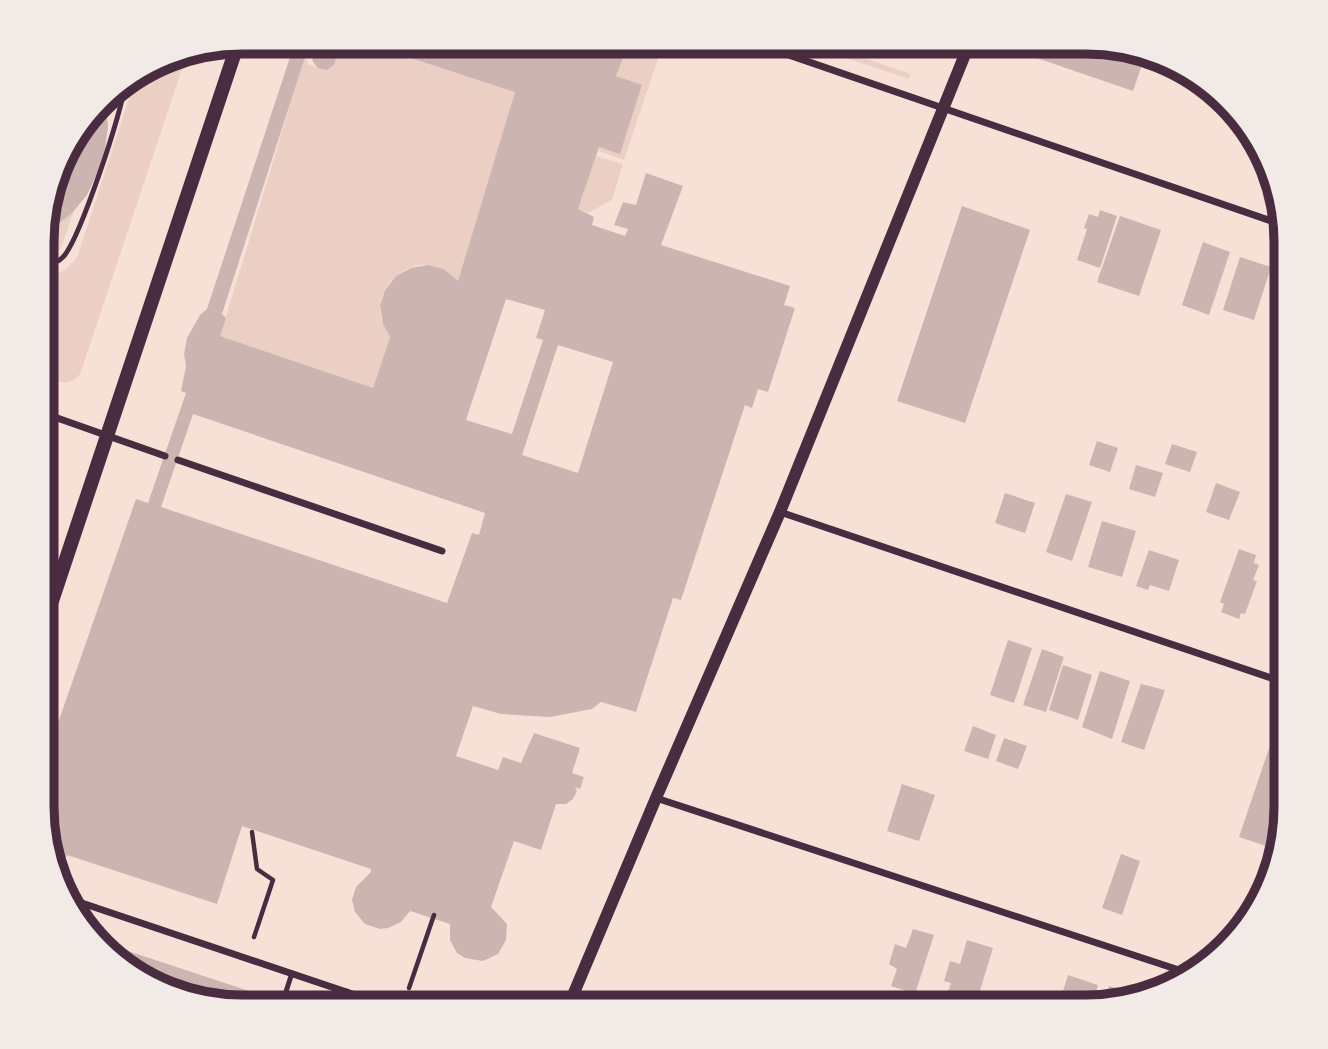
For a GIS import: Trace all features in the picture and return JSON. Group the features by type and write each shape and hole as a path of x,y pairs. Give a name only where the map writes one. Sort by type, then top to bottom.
{"main road":[{"path":"55,593 234,55"}],"street":[{"path":"787,55 1272,221"},
{"path":"573,994 780,512 965,55"},
{"path":"54,417 165,456"},
{"path":"178,460 442,551"},
{"path":"780,512 1273,679"},
{"path":"656,798 1180,970"},
{"path":"80,902 356,994"}],"lane":[{"path":"54,263 63,257 73,241 101,166 120,99"},
{"path":"285,994 292,973"}],"path":[{"path":"251,832 257,869 273,880 254,937"},
{"path":"409,988 434,915"}],"shaded area":[{"path":"338,54 397,54 515,92 458,281 432,266 420,265 396,276 381,297 380,309 390,337 373,388 220,336 305,56 309,65 327,70 334,65"},
{"path":"614,54 659,54 624,160 598,151 599,147 620,153 642,86 616,76 622,58"},
{"path":"836,55 854,55 911,74 909,79"},
{"path":"184,64 80,374 72,381 58,382 54,381 54,275 64,270 78,255 132,90 148,79"},
{"path":"108,111 62,245 56,253 56,218 64,182 79,148"},
{"path":"596,156 623,164 612,200 588,213 578,209"}],"building":[{"path":"291,54 306,54 222,314 226,318 220,336 373,388 390,337 383,324 380,305 385,290 396,276 411,268 428,265 444,269 458,281 515,92 399,54 613,54 623,58 616,76 642,85 620,154 599,147 578,209 594,217 592,225 625,236 628,229 614,225 623,202 636,205 646,173 683,186 661,245 790,286 784,305 795,308 768,392 758,389 752,408 745,405 681,600 673,598 636,712 601,702 592,709 550,717 501,714 473,706 456,756 498,770 503,757 521,763 534,733 580,748 572,773 584,777 580,789 575,787 577,791 573,799 566,804 556,804 541,850 514,841 491,907 507,924 506,940 498,954 483,961 465,958 457,953 450,940 450,924 410,911 401,922 388,928 380,929 365,924 355,912 352,900 356,887 371,869 242,826 217,904 67,855 64,864 55,819 55,732 136,499 148,503 186,393 181,391 186,366 184,354 187,338 200,315 207,309","holes":["506,299 545,310 536,338 543,340 512,434 466,420","558,345 613,362 578,473 522,455","193,414 485,513 479,535 472,533 447,603 161,507"]},
{"path":"311,54 338,54 334,65 327,70 318,68"},
{"path":"1028,55 1098,55 1143,63 1133,91"},
{"path":"106,112 105,149 98,171 87,195 72,213 55,226 69,170 79,148"},
{"path":"962,206 1030,230 965,423 897,401"},
{"path":"1100,210 1117,216 1100,268 1077,260 1089,214 1098,217"},
{"path":"1120,216 1161,230 1139,296 1097,282"},
{"path":"1203,242 1230,252 1209,315 1182,305"},
{"path":"1240,257 1271,267 1254,320 1223,310"},
{"path":"1097,441 1118,448 1110,472 1089,465"},
{"path":"1172,444 1197,452 1190,472 1165,464"},
{"path":"1136,465 1163,473 1155,497 1129,489"},
{"path":"1216,483 1240,492 1229,520 1206,512"},
{"path":"1005,493 1035,503 1025,533 995,523"},
{"path":"1066,494 1092,502 1072,561 1046,552"},
{"path":"1102,521 1136,531 1122,577 1088,567"},
{"path":"1239,549 1256,555 1254,563 1259,565 1253,580 1257,581 1245,614 1241,613 1239,619 1221,612 1224,604 1220,602"},
{"path":"1149,550 1179,560 1169,591 1150,585 1148,590 1136,586"},
{"path":"1008,640 1032,648 1014,703 990,695"},
{"path":"1042,649 1064,657 1046,712 1023,705"},
{"path":"1063,665 1092,675 1078,720 1049,710"},
{"path":"1100,671 1130,681 1112,739 1082,727"},
{"path":"1141,684 1165,690 1144,750 1121,742"},
{"path":"973,726 996,735 988,759 964,751"},
{"path":"1273,736 1273,819 1269,847 1239,837"},
{"path":"1004,738 1027,746 1018,769 996,761"},
{"path":"902,784 935,795 919,841 887,831"},
{"path":"1121,854 1140,861 1122,915 1102,908"},
{"path":"913,929 934,935 915,994 891,986 897,969 889,964 895,944 906,948"},
{"path":"967,940 993,948 979,995 947,995 951,983 944,981 950,961 960,964"},
{"path":"117,947 252,992 230,994 194,988 148,970"},
{"path":"1068,975 1098,985 1095,994 1062,995"},
{"path":"1109,986 1124,991 1122,991 1107,993"}]}
